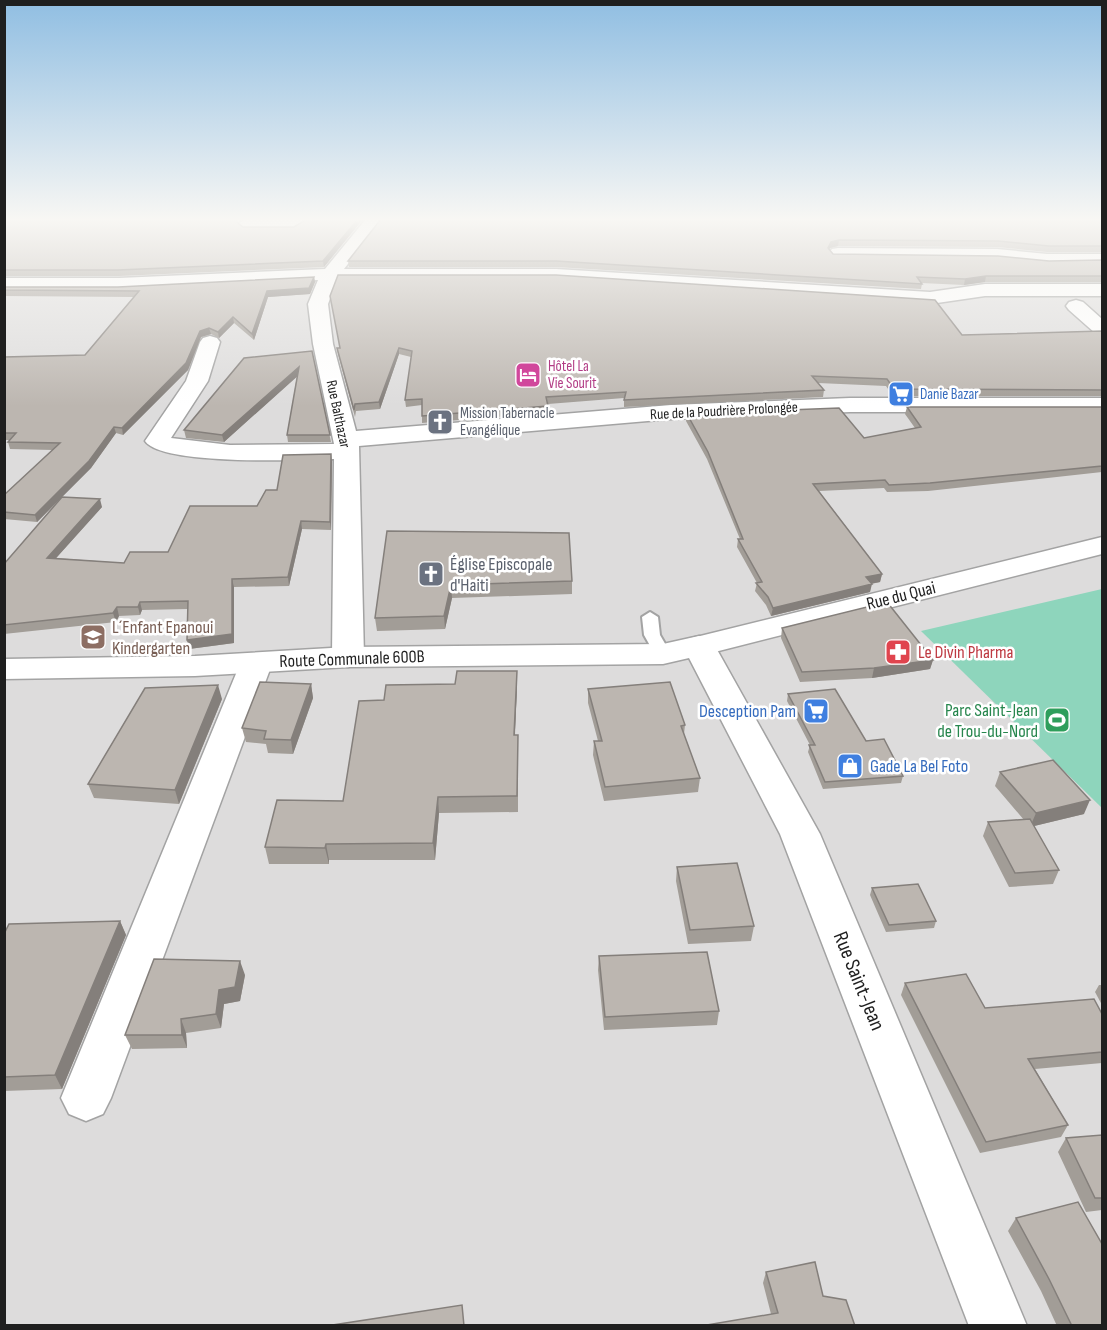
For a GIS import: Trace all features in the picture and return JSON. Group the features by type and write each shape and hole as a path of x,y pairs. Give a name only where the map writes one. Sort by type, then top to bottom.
{"street":[{"path":"4,284 119,284 167,281"},
{"name":"Rue Balthazar","path":"327,281 318,304 322,344 346,445 348,657"},
{"path":"666,281 930,298 985,290 1102,290"},
{"path":"1076,306 1102,329"},
{"name":"Rue de la Poudrière Prolongée","path":"210,342 197,381 157,441 161,444 236,451 291,453 346,445 719,410 850,405 1102,405"},
{"name":"Rue du Quai","path":"681,650 1102,546"},
{"name":"Route Communale 600B","path":"4,669 256,664 348,657 681,650"},
{"name":"Rue Saint-Jean","path":"681,650 800,834 998,1326"},
{"path":"86,1098 256,664"}],"lane":[{"path":"650,617 652,635 681,650"}],"shaded area":[{"path":"5,281 1102,281 1102,1325 5,1326"}],"green space":[{"name":"Parc Saint-Jean de Trou-du-Nord","path":"1102,589 1102,808 921,631"}],"building":[{"path":"234,281 312,281 309,288 267,291 252,334 233,317 218,332 209,328 200,331 186,363 122,428 114,427 89,461 35,515 4,512 4,495 60,443 8,442 16,433 4,433 4,357 85,355 139,291 4,290 4,287 118,287"},
{"path":"336,281 648,281 935,300 962,335 1102,331 1102,390 894,389 887,379 812,376 824,390 624,400 626,392 546,397 548,406 422,416 422,399 405,400 412,351 399,348 379,402 355,404 354,410 337,348 340,348 330,296"},
{"path":"875,281 920,281 922,284"},
{"path":"312,351 330,435 287,435 299,367 222,435 184,430 244,358"},
{"path":"907,407 1102,407 1102,466 930,483 889,485 885,480 813,484 882,574 866,577 872,584 773,608 768,597 756,583 762,582 738,539 743,539 708,452 687,414 839,408 864,438 921,427"},
{"path":"331,454 330,522 301,521 288,577 232,579 232,634 187,640 188,601 140,602 138,607 117,607 113,613 4,625 4,564 62,497 100,499 47,558 124,563 130,552 168,552 190,506 257,506 266,490 277,490 283,455"},
{"path":"387,531 569,533 572,581 451,585 444,616 375,618"},
{"path":"887,602 933,660 874,668 802,672 782,628"},
{"path":"457,671 517,671 514,735 518,735 517,796 438,797 433,843 326,844 325,848 265,847 277,800 343,801 359,701 384,700 386,685 455,684"},
{"path":"260,682 311,684 291,740 264,739 266,731 242,728"},
{"path":"670,682 685,725 681,726 700,778 605,787 594,741 602,741 588,689"},
{"path":"218,685 175,790 88,784 145,688"},
{"path":"835,689 866,741 884,739 903,776 825,782 809,745 815,745 788,694"},
{"path":"1053,760 1090,800 1036,813 1000,772"},
{"path":"1030,819 1059,870 1015,873 988,822"},
{"path":"737,863 754,926 690,930 677,867"},
{"path":"918,884 936,921 889,925 872,888"},
{"path":"120,921 55,1075 4,1077 4,934 9,924"},
{"path":"707,952 719,1011 605,1017 599,956"},
{"path":"154,959 240,961 235,987 219,990 216,1014 181,1019 182,1035 125,1035"},
{"path":"966,974 985,1008 1094,999 1102,1014 1102,1052 1028,1059 1068,1125 986,1142 905,983"},
{"path":"1102,1135 1102,1198 1095,1198 1066,1138"},
{"path":"1078,1202 1102,1244 1102,1326 1072,1326 1016,1218"},
{"path":"815,1262 823,1296 846,1300 855,1326 701,1326 778,1313 766,1272"},
{"path":"462,1305 464,1326 333,1326 333,1325"}],"place":[{"name":"Hôtel La Vie Sourit","path":"528,375"},
{"name":"Danie Bazar","path":"901,394"},
{"name":"Mission Tabernacle Evangélique","path":"440,422"},
{"name":"Église Episcopale d'Haiti","path":"431,574"},
{"name":"L´Enfant Epanoui Kindergarten","path":"93,637"},
{"name":"Le Divin Pharma","path":"898,652"},
{"name":"Desception Pam","path":"816,711"},
{"name":"Parc Saint-Jean de Trou-du-Nord","path":"1057,720"},
{"name":"Gade La Bel Foto","path":"850,766"}]}
